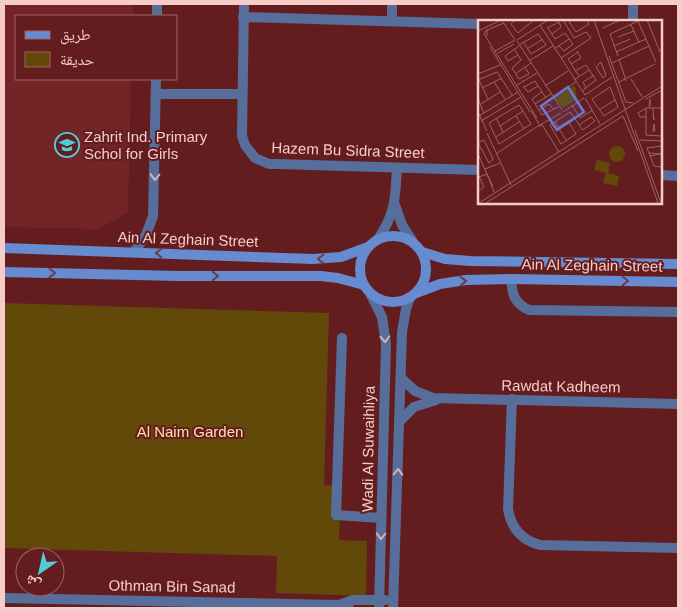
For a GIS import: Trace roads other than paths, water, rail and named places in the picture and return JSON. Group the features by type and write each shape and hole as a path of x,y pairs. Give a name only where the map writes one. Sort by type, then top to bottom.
{"street":[{"name":"Hazem Bu Sidra Street","path":"244,4 242,124 245,145 250,153 261,161 277,164 478,170"},
{"path":"392,4 392,21"},
{"path":"632,20 633,4"},
{"path":"243,17 478,24"},
{"path":"134,252 146,235 153,216 156,80"},
{"path":"156,94 242,94"},
{"path":"367,289 360,270 360,261 368,247 378,239 388,223 395,205 397,168"},
{"path":"662,175 678,176"},
{"path":"4,272 179,276 321,276 338,278 367,289 385,302 394,302 413,295 425,278 426,269 422,252 402,225 395,205"},
{"path":"378,239 396,236 413,242"},
{"name":"Ain Al Zeghain Street","path":"4,248 322,259 351,255 368,247"},
{"name":"Ain Al Zeghain Street","path":"422,252 445,259 470,261 678,264"},
{"path":"511,279 514,298 518,304 528,310 678,312"},
{"name":"Ain Al Zeghain Street","path":"413,295 428,287 453,281 511,279 678,282"},
{"name":"Wadi Al Suwaihliya","path":"367,289 382,317 386,344 379,604"},
{"name":"Wadi Al Suwaihliya","path":"393,604 403,320 413,295"},
{"path":"342,338 336,515 381,518"},
{"name":"Rawdat Kadheem","path":"401,378 423,396 442,399 678,404"},
{"name":"Rawdat Kadheem","path":"400,421 414,407 422,403 442,399"},
{"path":"512,399 508,509 512,524 521,536 540,545 678,548"},
{"name":"Othman Bin Sanad","path":"4,598 344,606 354,600 393,604"}],"place":[{"name":"Zahrit Ind. Primary Schol for Girls","path":"67,145"}],"park label":[{"name":"Al Naim Garden","path":"190,431"}]}
